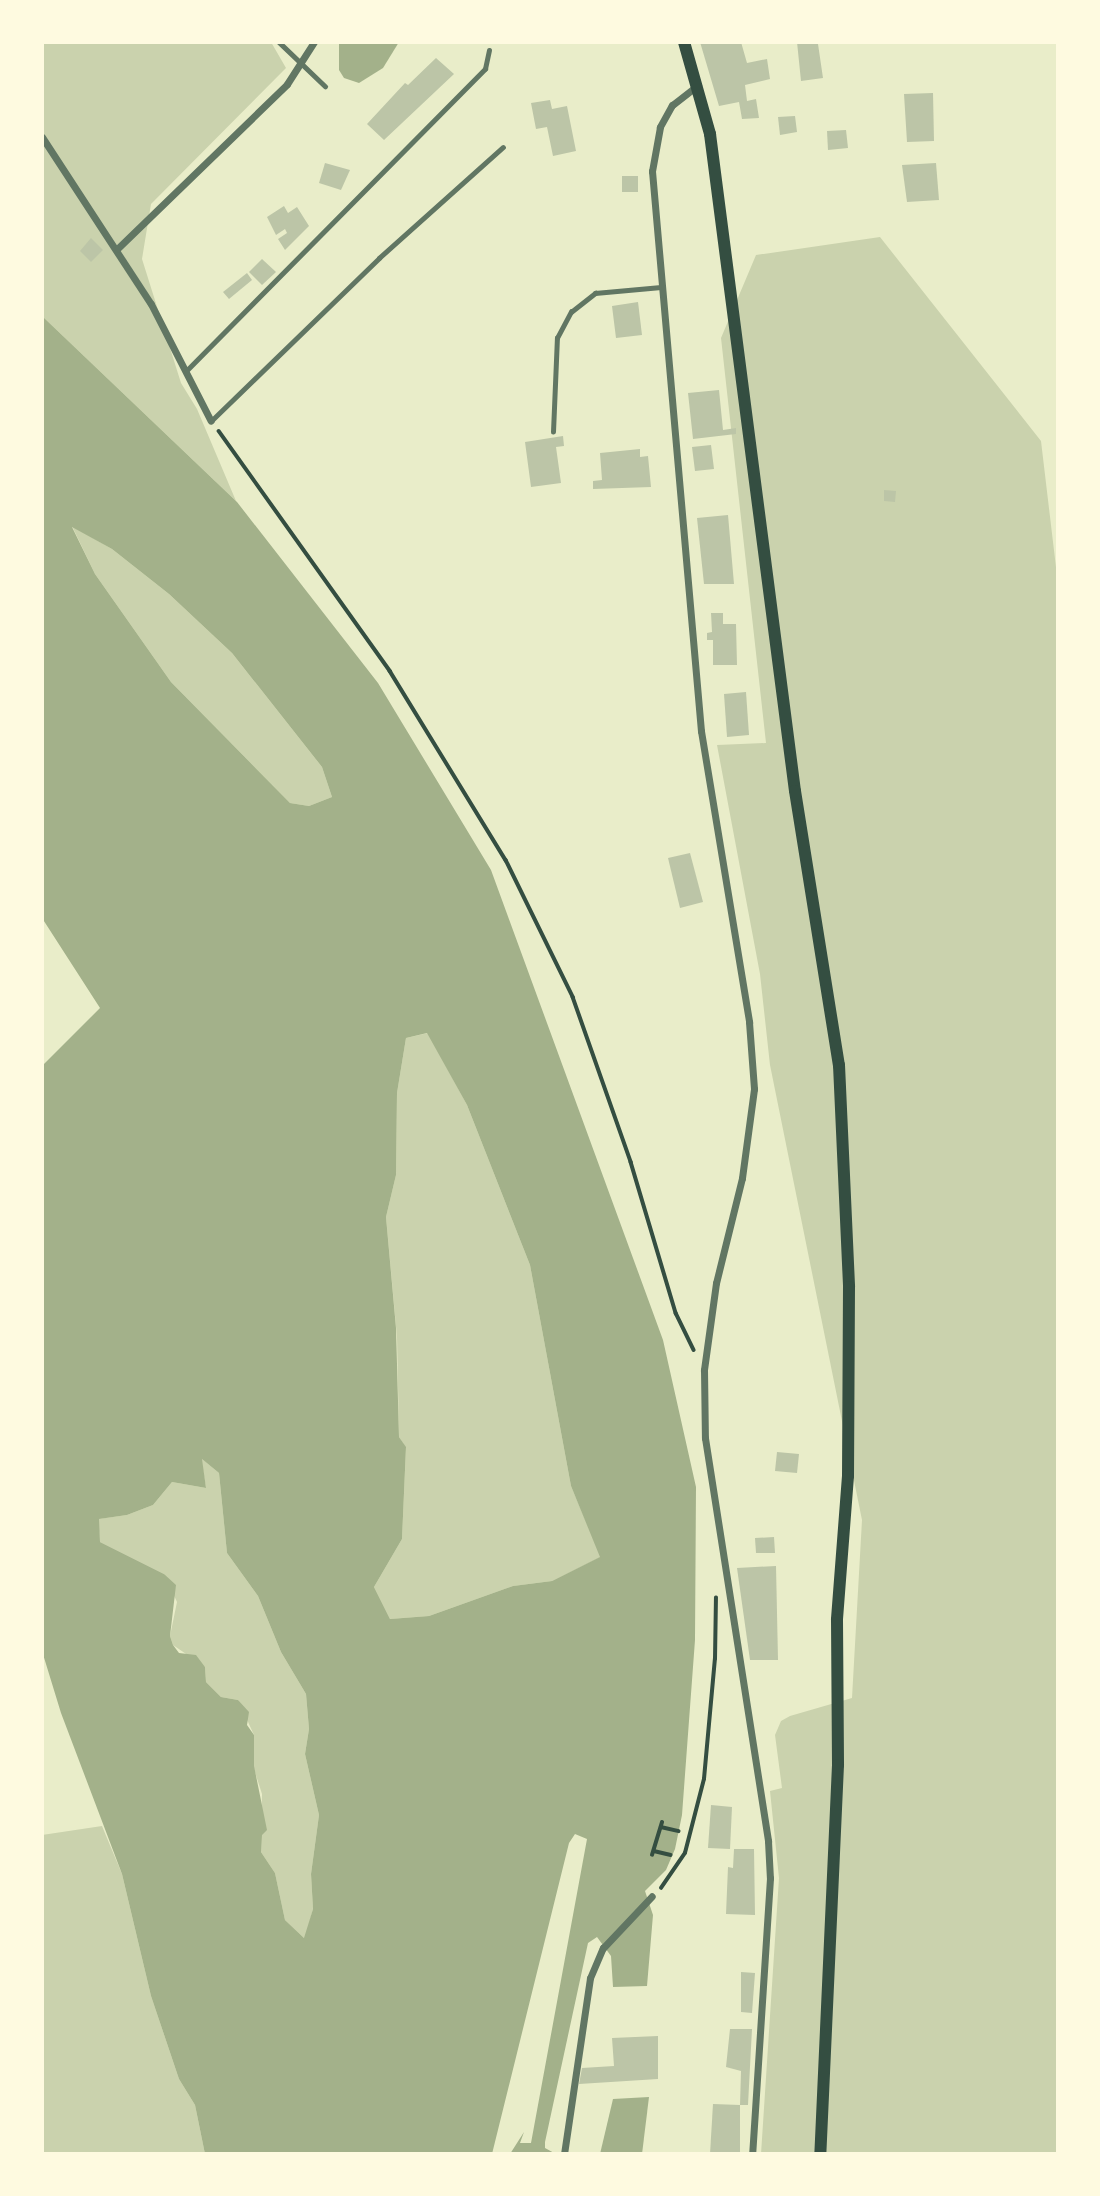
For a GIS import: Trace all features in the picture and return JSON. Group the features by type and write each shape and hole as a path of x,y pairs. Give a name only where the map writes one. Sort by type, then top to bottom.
{"main road":[{"path":"684,42 699,85 710,134 795,792 840,1076 849,1287 848,1476 837,1620 838,1765 820,2154"}],"street":[{"path":"118,248 302,65 314,42"},
{"path":"699,85 672,105 660,127 652,171 701,731 749,1022 754,1089 742,1178 716,1283 704,1370 705,1438 716,1485 770,1878 752,2154"},
{"path":"42,137 118,248 212,421"},
{"path":"564,2154 590,1978 603,1948 652,1896"}],"lane":[{"path":"279,42 325,86"},
{"path":"185,371 485,69 489,50"},
{"path":"212,421 369,267 503,148"},
{"path":"554,432 557,338 571,312 595,293 661,287"}],"path":[{"path":"212,421 390,671 506,860 573,997 631,1162 676,1313 704,1370"},
{"path":"652,1896 673,1877 685,1853 704,1779 715,1659 716,1592"},
{"path":"670,1855 653,1853 661,1825 679,1831"}],"shaded area":[{"path":"42,42 271,42 286,68 151,204 142,259 181,383 197,409 236,501 42,316"},
{"path":"339,42 399,42 383,68 359,83 344,78 339,70"},
{"path":"880,237 1041,441 1058,584 1058,2154 761,2154 779,1878 770,1791 782,1788 775,1735 781,1721 790,1716 852,1698 862,1520 770,1065 760,974 717,745 766,743 721,338 756,255"},
{"path":"42,316 237,502 378,683 491,870 663,1340 696,1487 695,1640 682,1815 675,1849 666,1870 645,1891 653,1915 647,1986 613,1987 611,1956 597,1937 588,1943 545,2142 545,2148 556,2154 510,2154 524,2132 520,2143 531,2143 587,1839 575,1834 569,1843 492,2154 205,2154 195,2105 179,2079 151,1996 122,1874 61,1713 42,1651 42,1066 100,1008 42,918","holes":["72,527 112,549 169,594 232,653 322,767 332,797 309,806 290,803 171,682 95,574","427,1033 467,1105 530,1265 571,1486 600,1557 552,1581 513,1586 429,1616 390,1619 374,1587 402,1539 406,1447 399,1437 396,1328 386,1217 396,1175 397,1093 406,1038","202,1459 219,1473 227,1553 258,1596 281,1652 306,1694 309,1729 305,1754 319,1815 311,1874 313,1909 304,1938 285,1920 275,1873 261,1852 262,1835 267,1830 254,1766 254,1735 247,1725 249,1712 238,1700 221,1697 206,1682 205,1667 196,1655 179,1653 173,1645 170,1636 176,1585 164,1574 100,1542 99,1519 127,1515 153,1505 172,1482 206,1488"]},
{"path":"72,526 112,549 169,594 232,653 322,767 332,797 309,806 290,803 171,682 95,574"},
{"path":"428,1033 467,1105 530,1265 571,1486 601,1557 552,1581 513,1586 429,1616 390,1619 374,1587 402,1539 406,1448 399,1437 397,1337 386,1217 396,1175 397,1093 406,1038"},
{"path":"201,1458 219,1473 227,1553 258,1596 281,1652 306,1694 309,1729 305,1754 319,1815 311,1874 313,1909 305,1939 285,1920 275,1873 261,1852 262,1794 253,1766 254,1735 238,1700 221,1697 206,1682 205,1667 173,1645 170,1636 177,1602 164,1574 100,1542 98,1519 127,1515 153,1505 172,1482 206,1488"},
{"path":"102,1826 122,1874 151,1996 179,2079 195,2105 205,2154 42,2154 42,1835"},
{"path":"649,2097 642,2154 600,2154 613,2099"}],"building":[{"path":"700,42 741,42 747,63 767,59 770,79 745,85 747,101 756,99 759,118 742,119 739,102 719,106"},
{"path":"797,42 823,42 818,44 823,78 801,81"},
{"path":"436,58 454,74 384,140 367,124 405,83 408,85"},
{"path":"933,93 934,141 907,142 904,94"},
{"path":"550,100 552,109 567,106 576,151 553,156 547,127 536,129 531,103"},
{"path":"795,116 797,132 780,135 778,117"},
{"path":"846,130 848,148 828,150 827,131"},
{"path":"325,163 350,170 341,190 319,183"},
{"path":"936,163 939,200 907,202 902,165"},
{"path":"622,176 638,176 638,192 622,192"},
{"path":"284,206 288,213 297,207 309,226 285,250 278,239 287,233 285,229 276,235 267,217"},
{"path":"91,238 103,250 91,262 80,251"},
{"path":"262,259 276,272 262,285 249,272"},
{"path":"247,273 252,280 229,299 223,292"},
{"path":"638,302 642,335 616,338 612,306"},
{"path":"719,390 723,430 736,428 736,434 693,439 688,393"},
{"path":"563,436 564,446 556,447 561,483 531,487 525,442"},
{"path":"711,445 714,469 695,471 692,447"},
{"path":"640,449 640,457 648,456 651,487 593,489 593,481 602,480 600,453"},
{"path":"884,490 896,491 895,502 884,501"},
{"path":"728,515 734,584 704,584 697,518"},
{"path":"711,613 723,613 723,624 736,624 737,665 713,665 713,640 707,640 707,633 712,632"},
{"path":"746,692 749,735 727,737 724,694"},
{"path":"690,853 703,902 680,908 668,858"},
{"path":"777,1452 799,1454 797,1473 775,1471"},
{"path":"774,1537 775,1553 756,1553 755,1538"},
{"path":"776,1566 778,1660 750,1660 737,1568"},
{"path":"711,1805 732,1807 730,1849 708,1848"},
{"path":"734,1849 754,1849 755,1915 726,1914 728,1867 733,1868"},
{"path":"741,1972 755,1973 752,2013 741,2012"},
{"path":"730,2029 752,2029 748,2105 740,2105 741,2071 726,2067"},
{"path":"658,2036 658,2079 579,2084 582,2068 614,2066 612,2038"},
{"path":"713,2104 740,2105 740,2154 710,2154"}]}
